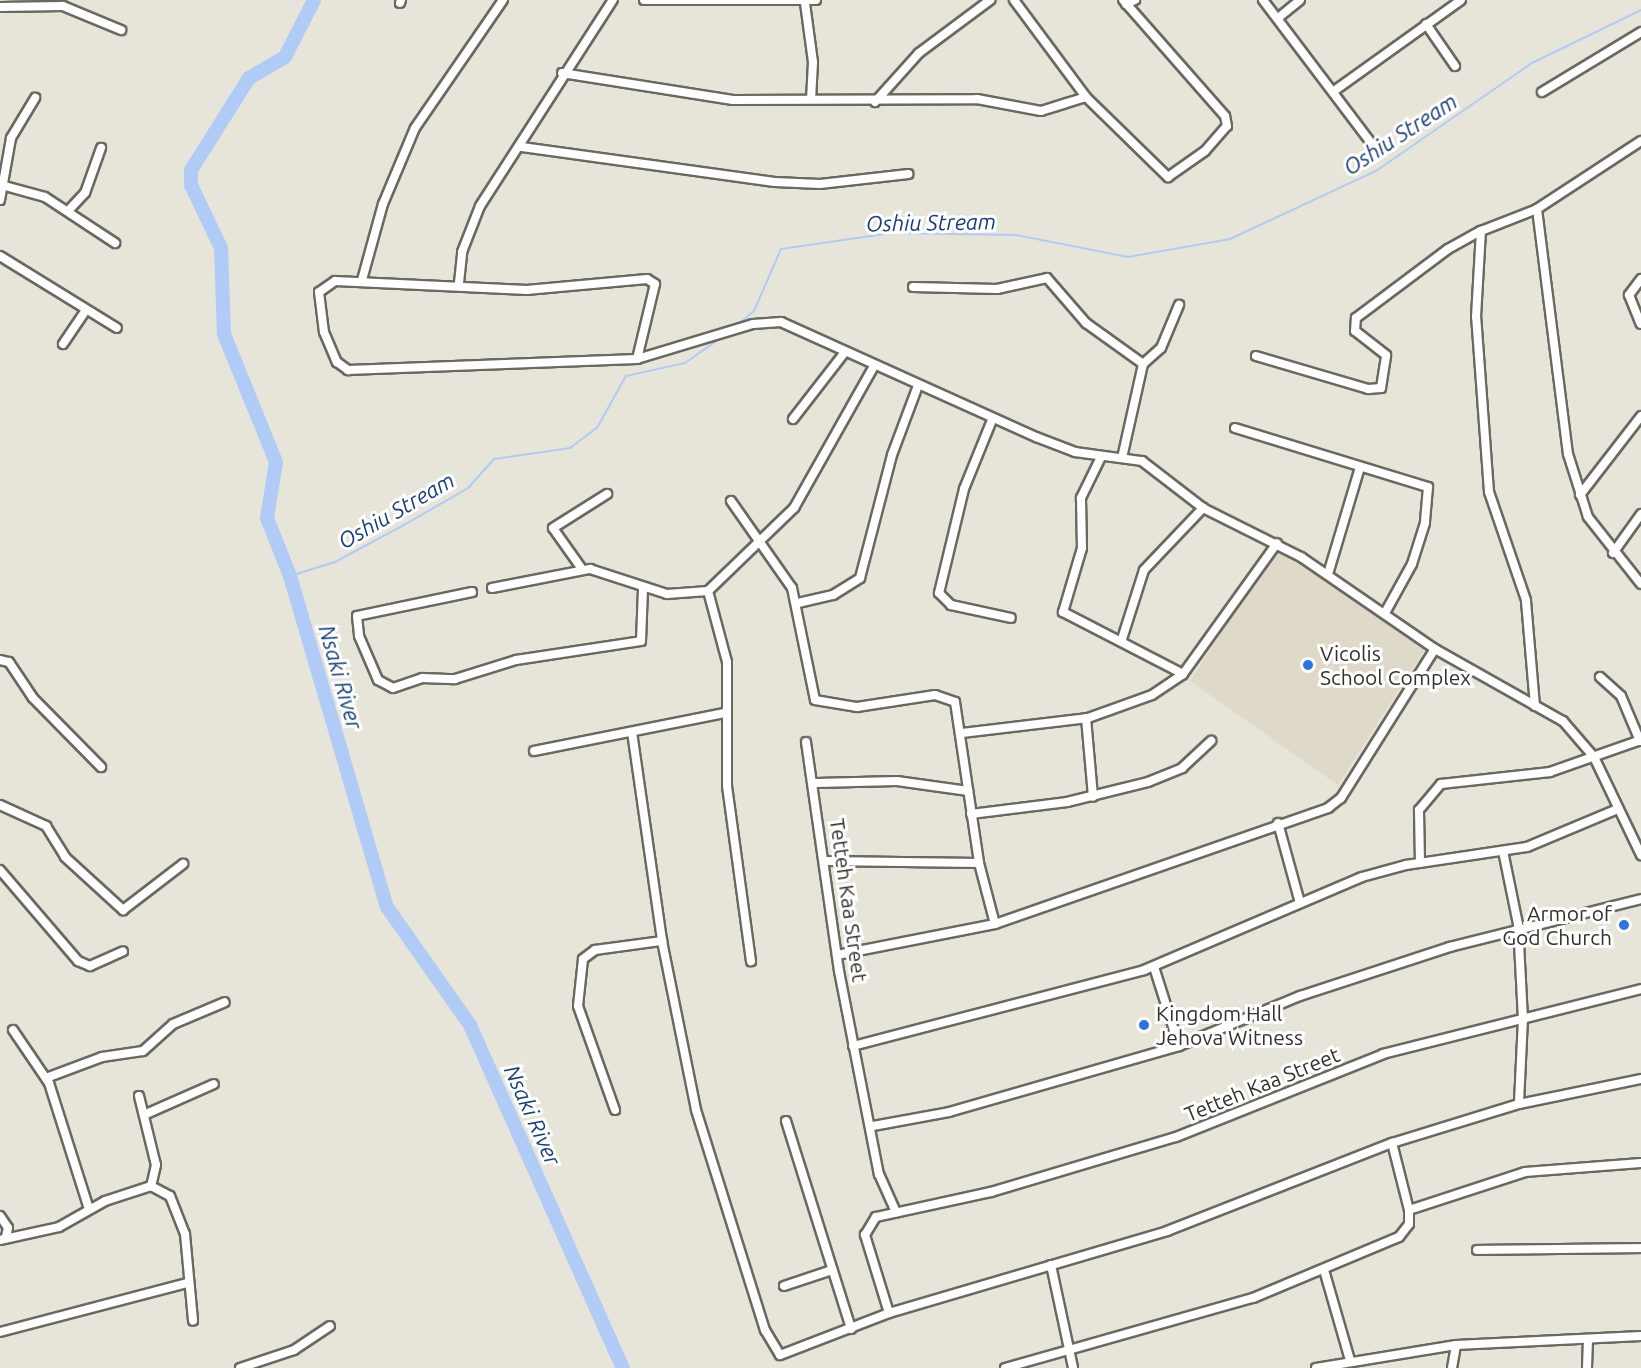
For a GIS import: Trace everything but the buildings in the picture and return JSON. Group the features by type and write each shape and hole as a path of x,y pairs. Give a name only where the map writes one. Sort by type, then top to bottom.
{"street":[{"path":"362,280 382,204 416,128 503,0"},
{"path":"459,284 462,252 480,206 522,147 562,73 613,0"},
{"path":"644,0 804,3 816,0"},
{"path":"875,102 912,60 990,0"},
{"path":"1014,0 1086,97 1168,177 1205,151 1227,126 1217,104 1125,2"},
{"path":"1125,2 1135,0"},
{"path":"1263,0 1372,144"},
{"path":"1278,18 1300,0"},
{"path":"1334,91 1461,0"},
{"path":"0,8 32,2 66,3 121,30"},
{"path":"804,3 813,62 811,97"},
{"path":"1426,24 1455,66"},
{"path":"1542,92 1641,32"},
{"path":"562,73 733,100 811,97 875,102 977,99 1041,111 1086,97"},
{"path":"0,200 5,186 9,145 35,98"},
{"path":"1256,356 1368,389 1381,388 1386,355 1355,331 1356,318 1448,249 1481,231 1537,209 1641,141"},
{"path":"522,147 775,182 820,184 908,174"},
{"path":"68,211 85,193 101,148"},
{"path":"5,186 34,192 68,211 115,243"},
{"path":"1537,209 1545,243 1559,391 1580,495 1613,553 1641,584"},
{"path":"1481,231 1476,317 1489,492 1526,600 1535,706"},
{"path":"0,256 117,328"},
{"path":"914,287 997,289 1047,278 1086,323 1143,364"},
{"path":"1641,279 1629,295 1641,324"},
{"path":"637,359 652,280 527,290 459,284 408,286 362,280 329,281 317,299 333,353 348,369 637,359 737,329 781,322 873,368 992,420 1101,457 1122,458 1152,466 1203,508 1277,543 1328,574 1435,649 1563,721 1594,757 1641,855"},
{"path":"1122,458 1143,364 1161,348 1179,305"},
{"path":"63,344 86,310"},
{"path":"793,419 845,352"},
{"path":"492,588 582,569 643,588 682,595 708,591 760,545 794,508 873,368"},
{"path":"798,603 833,596 860,578 892,455 917,388"},
{"path":"1580,495 1641,416"},
{"path":"992,420 964,489 939,593 951,605 1011,618"},
{"path":"1235,428 1428,487 1415,555 1385,614"},
{"path":"1101,457 1081,498 1082,548 1063,612 1122,639 1183,674"},
{"path":"1328,574 1360,467"},
{"path":"582,569 554,528 607,494"},
{"path":"731,501 798,603 809,690 815,700 857,706 948,697 960,710 970,814 979,863 995,924"},
{"path":"1122,639 1144,570 1203,508"},
{"path":"1613,553 1641,514"},
{"path":"962,734 1086,718 1133,705 1183,674 1277,543"},
{"path":"472,592 357,616 359,636 378,680 393,688 422,678 455,679 516,660 641,641 643,588"},
{"path":"708,591 727,662 724,713 728,786 751,961"},
{"path":"837,955 995,924 1146,875 1278,823 1313,815 1341,798 1435,649"},
{"path":"0,660 9,662 33,698 101,767"},
{"path":"1420,863 1416,825 1432,789 1520,779 1641,740 1621,696 1600,677"},
{"path":"534,751 724,713"},
{"path":"1086,718 1093,797"},
{"path":"632,732 662,941 696,1110 770,1342 785,1356 889,1313 1167,1231 1392,1143 1519,1104 1641,1079"},
{"path":"970,814 1093,797 1167,776 1211,741"},
{"name":"Tetteh Kaa Street","path":"806,742 816,783 837,955 853,1046 873,1126 882,1184 896,1212"},
{"path":"816,783 897,781 968,791"},
{"path":"0,805 46,826 65,856 123,910 183,864"},
{"path":"853,1046 1154,967 1362,877 1420,863 1503,851 1556,837 1618,809"},
{"path":"1278,823 1300,903"},
{"path":"1503,851 1516,899 1523,1018 1519,1104"},
{"path":"825,861 979,863"},
{"path":"0,870 78,961 90,966 123,951"},
{"path":"873,1126 948,1112 1179,1046 1300,996 1517,930 1641,899"},
{"path":"615,1110 578,1006 582,959 595,950 662,941"},
{"path":"1154,967 1179,1046"},
{"name":"Tetteh Kaa Street","path":"889,1313 865,1235 876,1217 1001,1189 1176,1137 1383,1054 1641,989"},
{"path":"46,1078 102,1057 143,1051 173,1024 225,1002"},
{"path":"13,1030 46,1078 89,1209"},
{"path":"146,1114 167,1109 214,1084"},
{"path":"139,1096 146,1114 156,1165 151,1186"},
{"path":"786,1121 851,1329"},
{"path":"1005,1368 1068,1348 1199,1316 1324,1270 1399,1237 1409,1224 1409,1210 1392,1143"},
{"path":"1409,1210 1525,1172 1641,1163"},
{"path":"3,1238 59,1227 89,1209 151,1186"},
{"path":"151,1186 173,1202 185,1234 187,1283 193,1321"},
{"path":"0,1216 8,1228 3,1238"},
{"path":"1477,1250 1641,1248"},
{"path":"1051,1265 1073,1368"},
{"path":"784,1286 832,1270"},
{"path":"1324,1270 1350,1360"},
{"path":"0,1332 187,1283"},
{"path":"240,1368 294,1350 330,1326"},
{"path":"1316,1368 1350,1360 1456,1345 1588,1341 1641,1336"},
{"path":"1587,1368 1588,1341"},
{"path":"1452,1368 1456,1345"}],"shaded area":[{"name":"Vicolis School Complex","path":"1276,548 1426,648 1338,785 1190,681"}],"waterway":[{"name":"Nsaki River","path":"314,0 285,57 249,78 191,170 191,185 221,248 224,334 276,462 267,518 290,576 387,907 470,1025 623,1368"},
{"name":"Oshiu Stream","path":"736,326 754,311 781,249 892,233 1016,235 1128,257 1230,239 1376,171 1532,63 1641,10"},
{"name":"Oshiu Stream","path":"290,576 335,562 404,525 468,488 494,459 570,448 597,428 626,376 685,363 722,337"}],"place":[{"name":"Vicolis School Complex","path":"1308,665"},
{"name":"Armor of God Church","path":"1624,925"},
{"name":"Kingdom Hall Jehova Witness","path":"1144,1025"}]}
